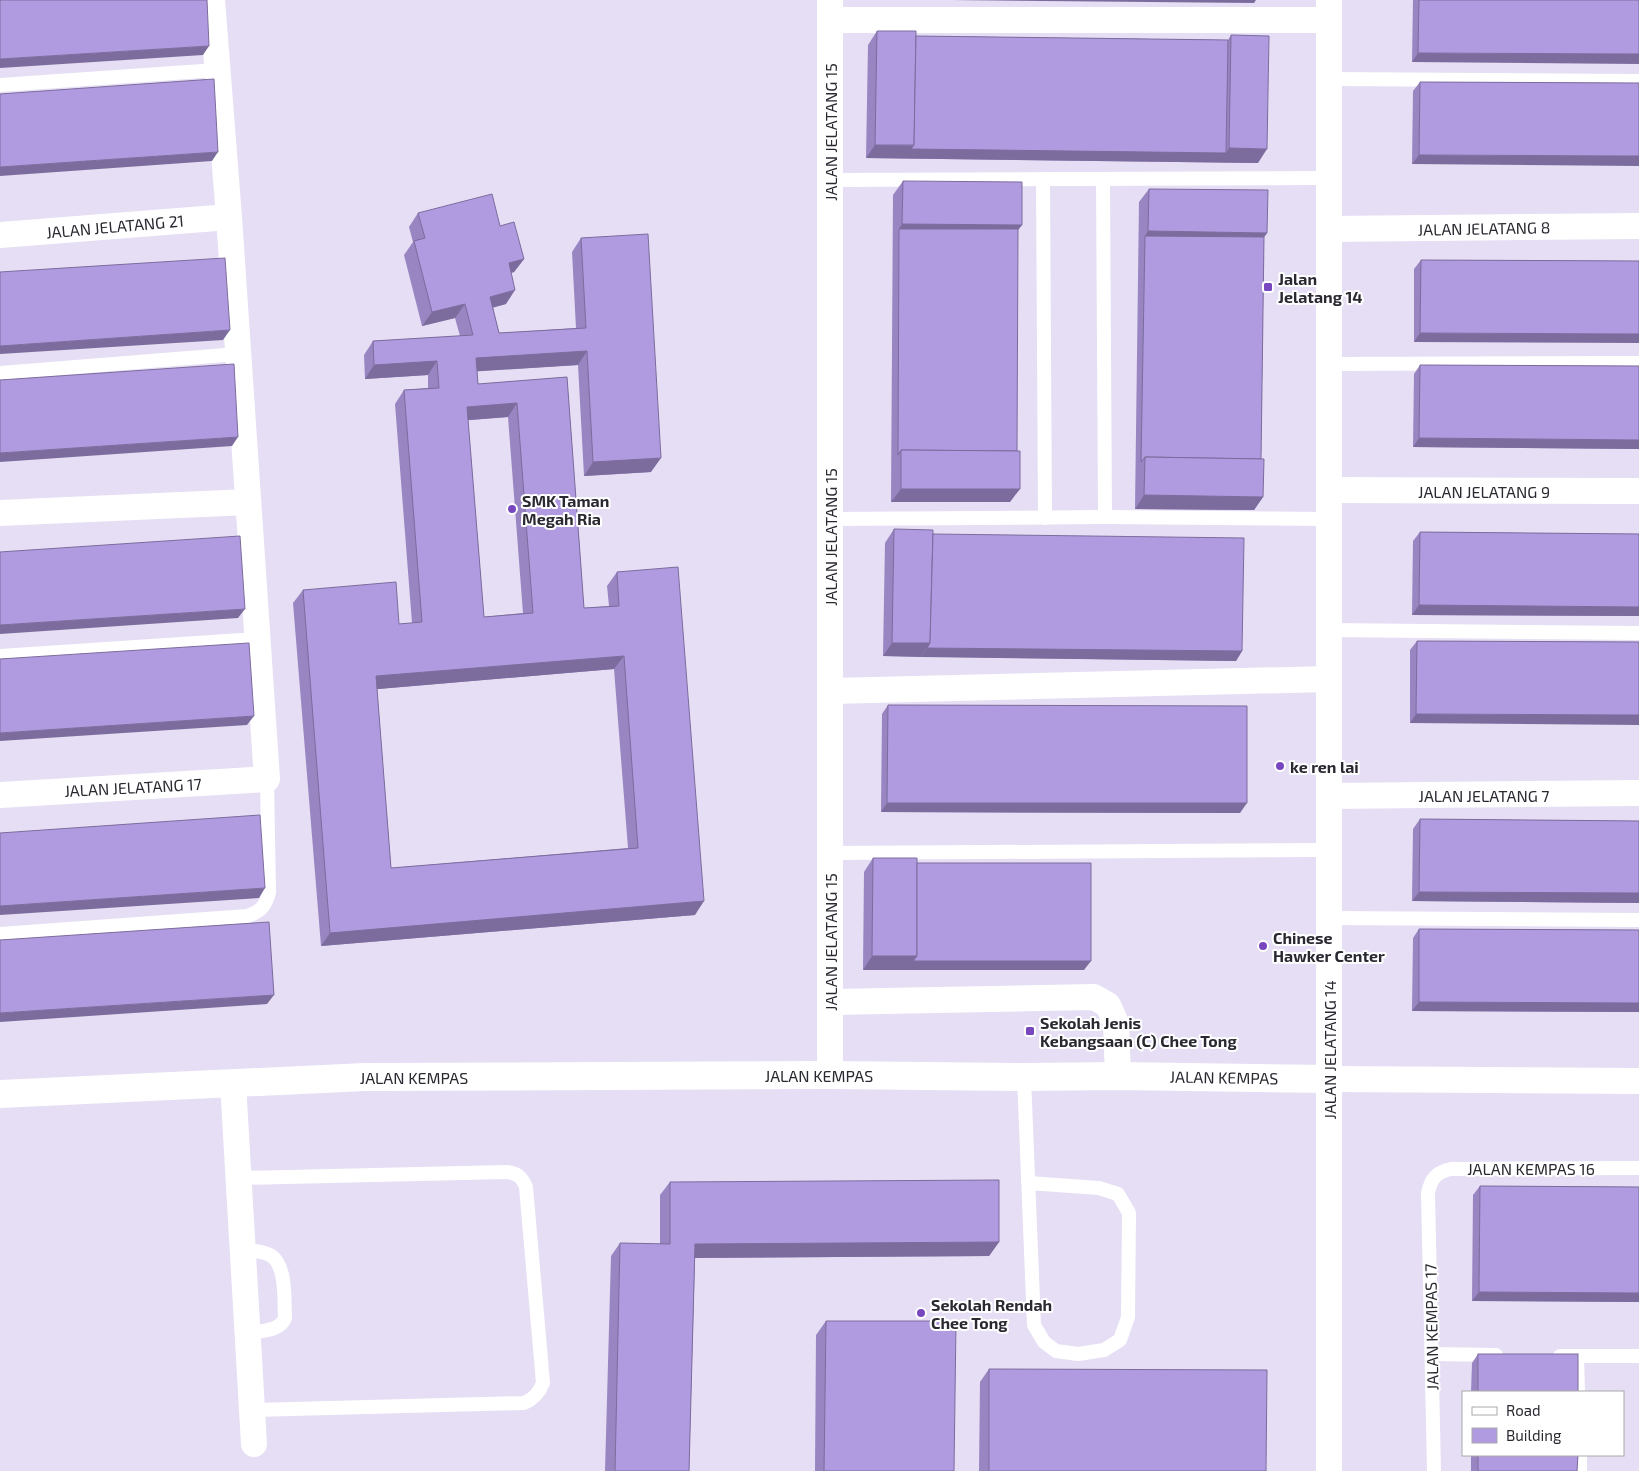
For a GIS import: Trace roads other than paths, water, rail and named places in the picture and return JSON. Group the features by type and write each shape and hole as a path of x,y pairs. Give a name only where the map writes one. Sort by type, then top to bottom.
{"street":[{"path":"212,0 229,216 267,779"},
{"path":"830,10 1329,10"},
{"name":"JALAN JELATANG 15","path":"830,10 830,1075"},
{"name":"JALAN JELATANG 14","path":"1329,10 1329,1471"},
{"name":"JALAN JELATANG 21","path":"0,235 229,216"},
{"name":"JALAN JELATANG 8","path":"1329,229 1639,226"},
{"name":"JALAN JELATANG 9","path":"1329,490 1639,491"},
{"path":"0,513 248,502"},
{"path":"830,691 1330,679"},
{"name":"JALAN JELATANG 17","path":"0,795 267,779"},
{"name":"JALAN JELATANG 7","path":"1330,796 1639,793"},
{"path":"830,1002 1094,997 1108,1005 1116,1024 1118,1076"},
{"name":"JALAN KEMPAS","path":"0,1094 364,1077 830,1075 1639,1081"},
{"path":"233,1083 254,1444"}],"lane":[{"path":"0,85 217,70"},
{"path":"1329,79 1639,81"},
{"path":"830,180 1329,178"},
{"path":"1043,179 1045,518"},
{"path":"1103,179 1105,517"},
{"path":"0,373 238,354"},
{"path":"1330,364 1639,363"},
{"path":"830,520 1105,517 1329,519"},
{"path":"1329,630 1639,633"},
{"path":"0,656 257,639"},
{"path":"0,934 247,916 256,913 263,908 269,892 267,779"},
{"path":"830,852 1329,850"},
{"path":"1329,918 1639,920"},
{"path":"1024,1077 1028,1183 1034,1325 1044,1342 1056,1351 1078,1354 1104,1350 1120,1340 1128,1317 1130,1213 1118,1194 1099,1188 1028,1183"},
{"name":"JALAN KEMPAS 16","path":"1430,1184 1435,1176 1442,1171 1451,1169 1639,1168"},
{"path":"239,1178 514,1172 524,1181 526,1187 543,1383 535,1397 524,1403 252,1410"},
{"name":"JALAN KEMPAS 17","path":"1430,1184 1428,1192 1434,1471"},
{"path":"243,1249 269,1254 279,1264 281,1268 285,1318 283,1324 279,1327 248,1333"},
{"path":"1432,1354 1509,1355"},
{"path":"1548,1356 1639,1356"},
{"path":"1578,1356 1578,1391"},
{"path":"1580,1456 1580,1471"}],"place":[{"name":"Jalan Jelatang 14","path":"1268,287"},
{"name":"SMK Taman Megah Ria","path":"512,509"},
{"name":"ke ren lai","path":"1280,766"},
{"name":"Chinese Hawker Center","path":"1263,946"},
{"name":"Sekolah Jenis Kebangsaan (C) Chee Tong","path":"1030,1031"},
{"name":"Sekolah Rendah Chee Tong","path":"921,1313"}]}
